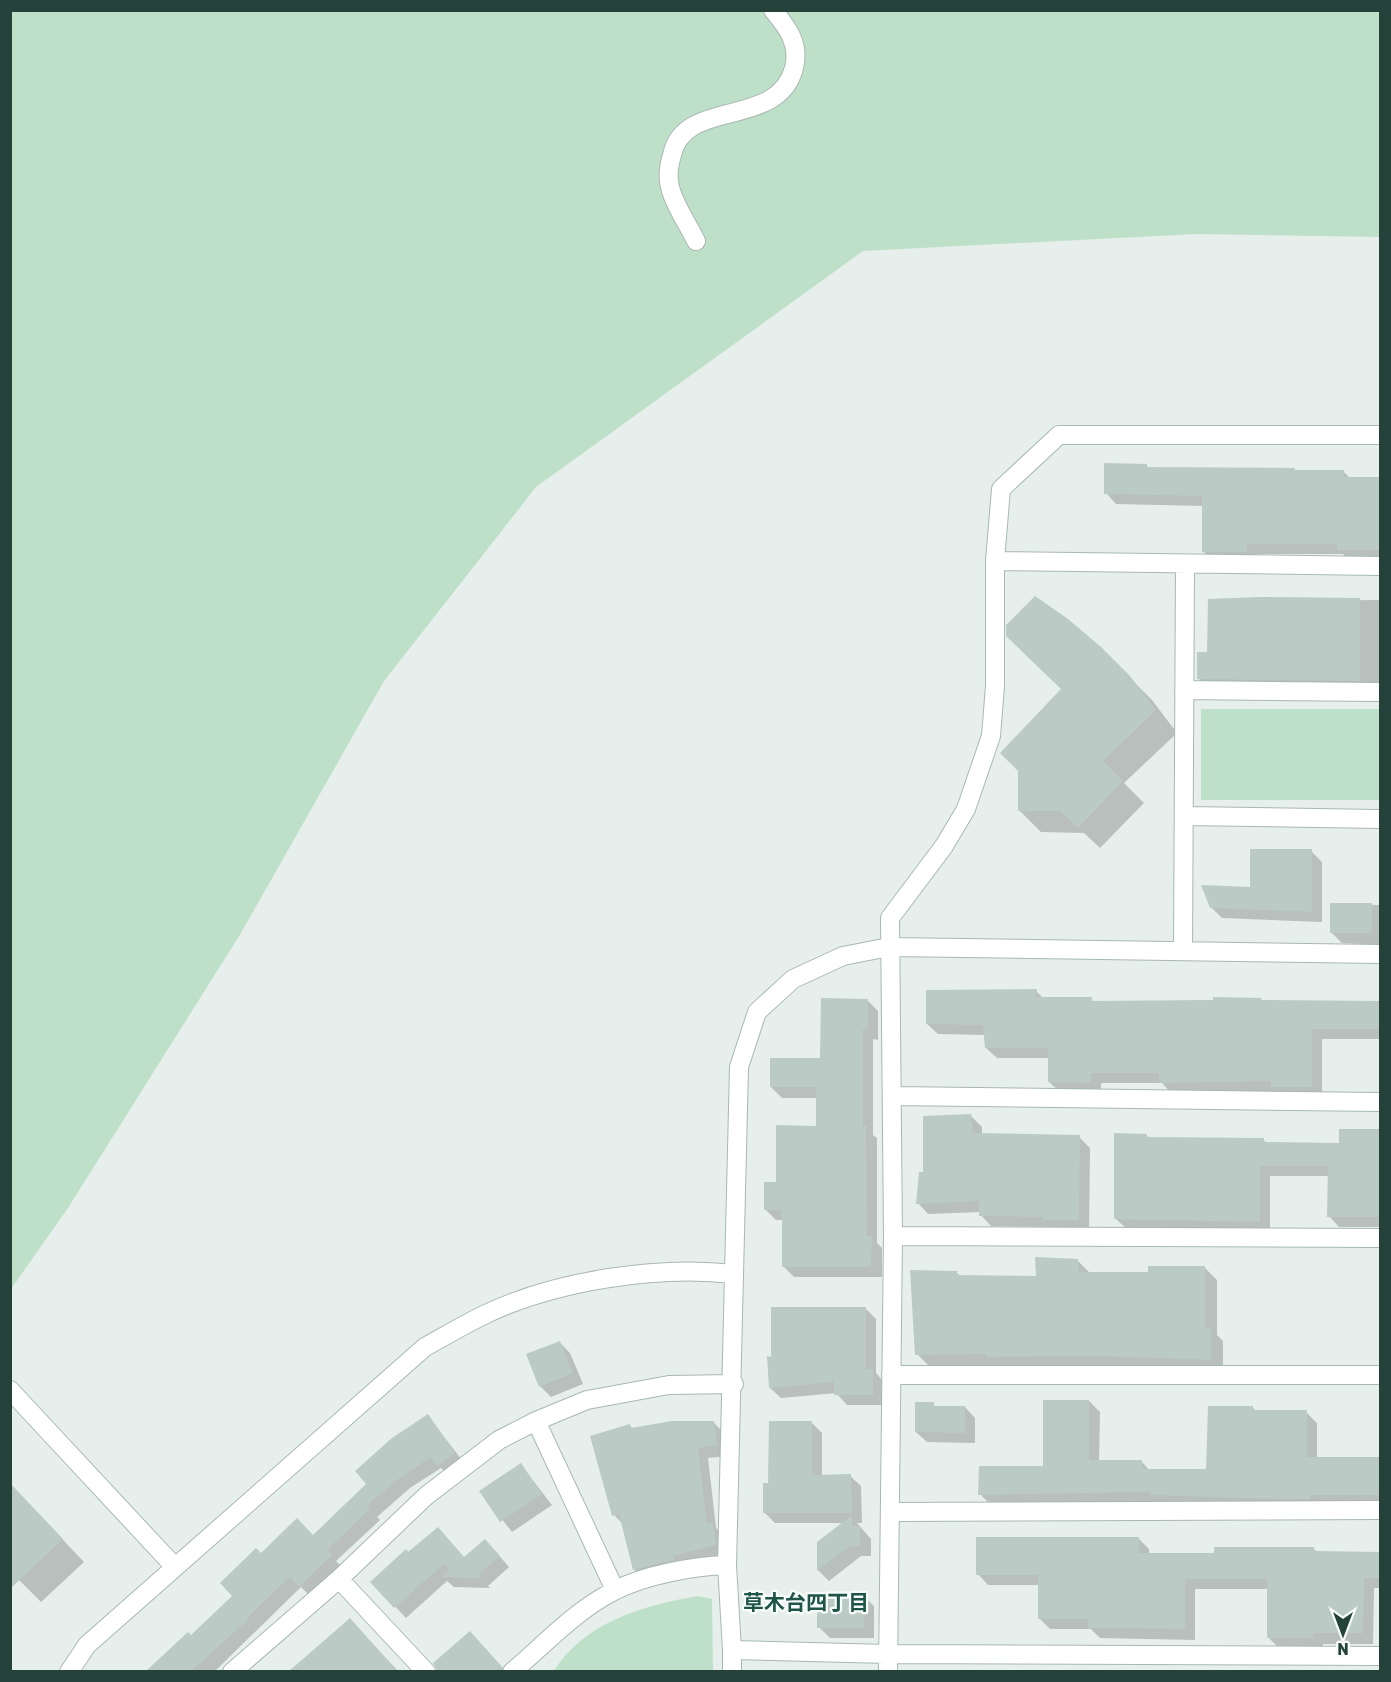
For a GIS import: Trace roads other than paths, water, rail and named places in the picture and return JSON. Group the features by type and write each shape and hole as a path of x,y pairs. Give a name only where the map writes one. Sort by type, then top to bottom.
{"street":[{"path":"696,241 670,188 669,165 673,148 691,127 764,103 780,94 788,86 797,51 788,29 773,10"},
{"path":"888,1663 893,1236 890,918 944,846 966,808 991,736 995,686 995,561 1001,489 1059,435 1380,435"},
{"path":"995,561 1380,566"},
{"path":"1183,951 1185,565"},
{"path":"1184,690 1380,693"},
{"path":"1184,816 1380,819"},
{"path":"732,1671 727,1565 734,1384 739,1067 757,1012 793,979 843,956 889,947 1380,954"},
{"path":"892,1096 1380,1102"},
{"path":"893,1236 1380,1238"},
{"path":"69,1671 87,1645 425,1347 487,1313 553,1290 632,1276 705,1271 734,1274"},
{"path":"891,1375 1380,1375"},
{"path":"232,1671 252,1665 426,1496 499,1440 536,1421 587,1400 669,1385 734,1384"},
{"path":"10,1390 174,1566"},
{"path":"536,1421 615,1590"},
{"path":"890,1512 1380,1510"},
{"path":"512,1671 584,1610 615,1590 658,1576 707,1566 727,1565"},
{"path":"339,1578 426,1671"},
{"path":"732,1650 888,1663 1321,1664 1380,1656"}],"district":[{"name":"草木台四丁目","path":"806,1602"}]}
